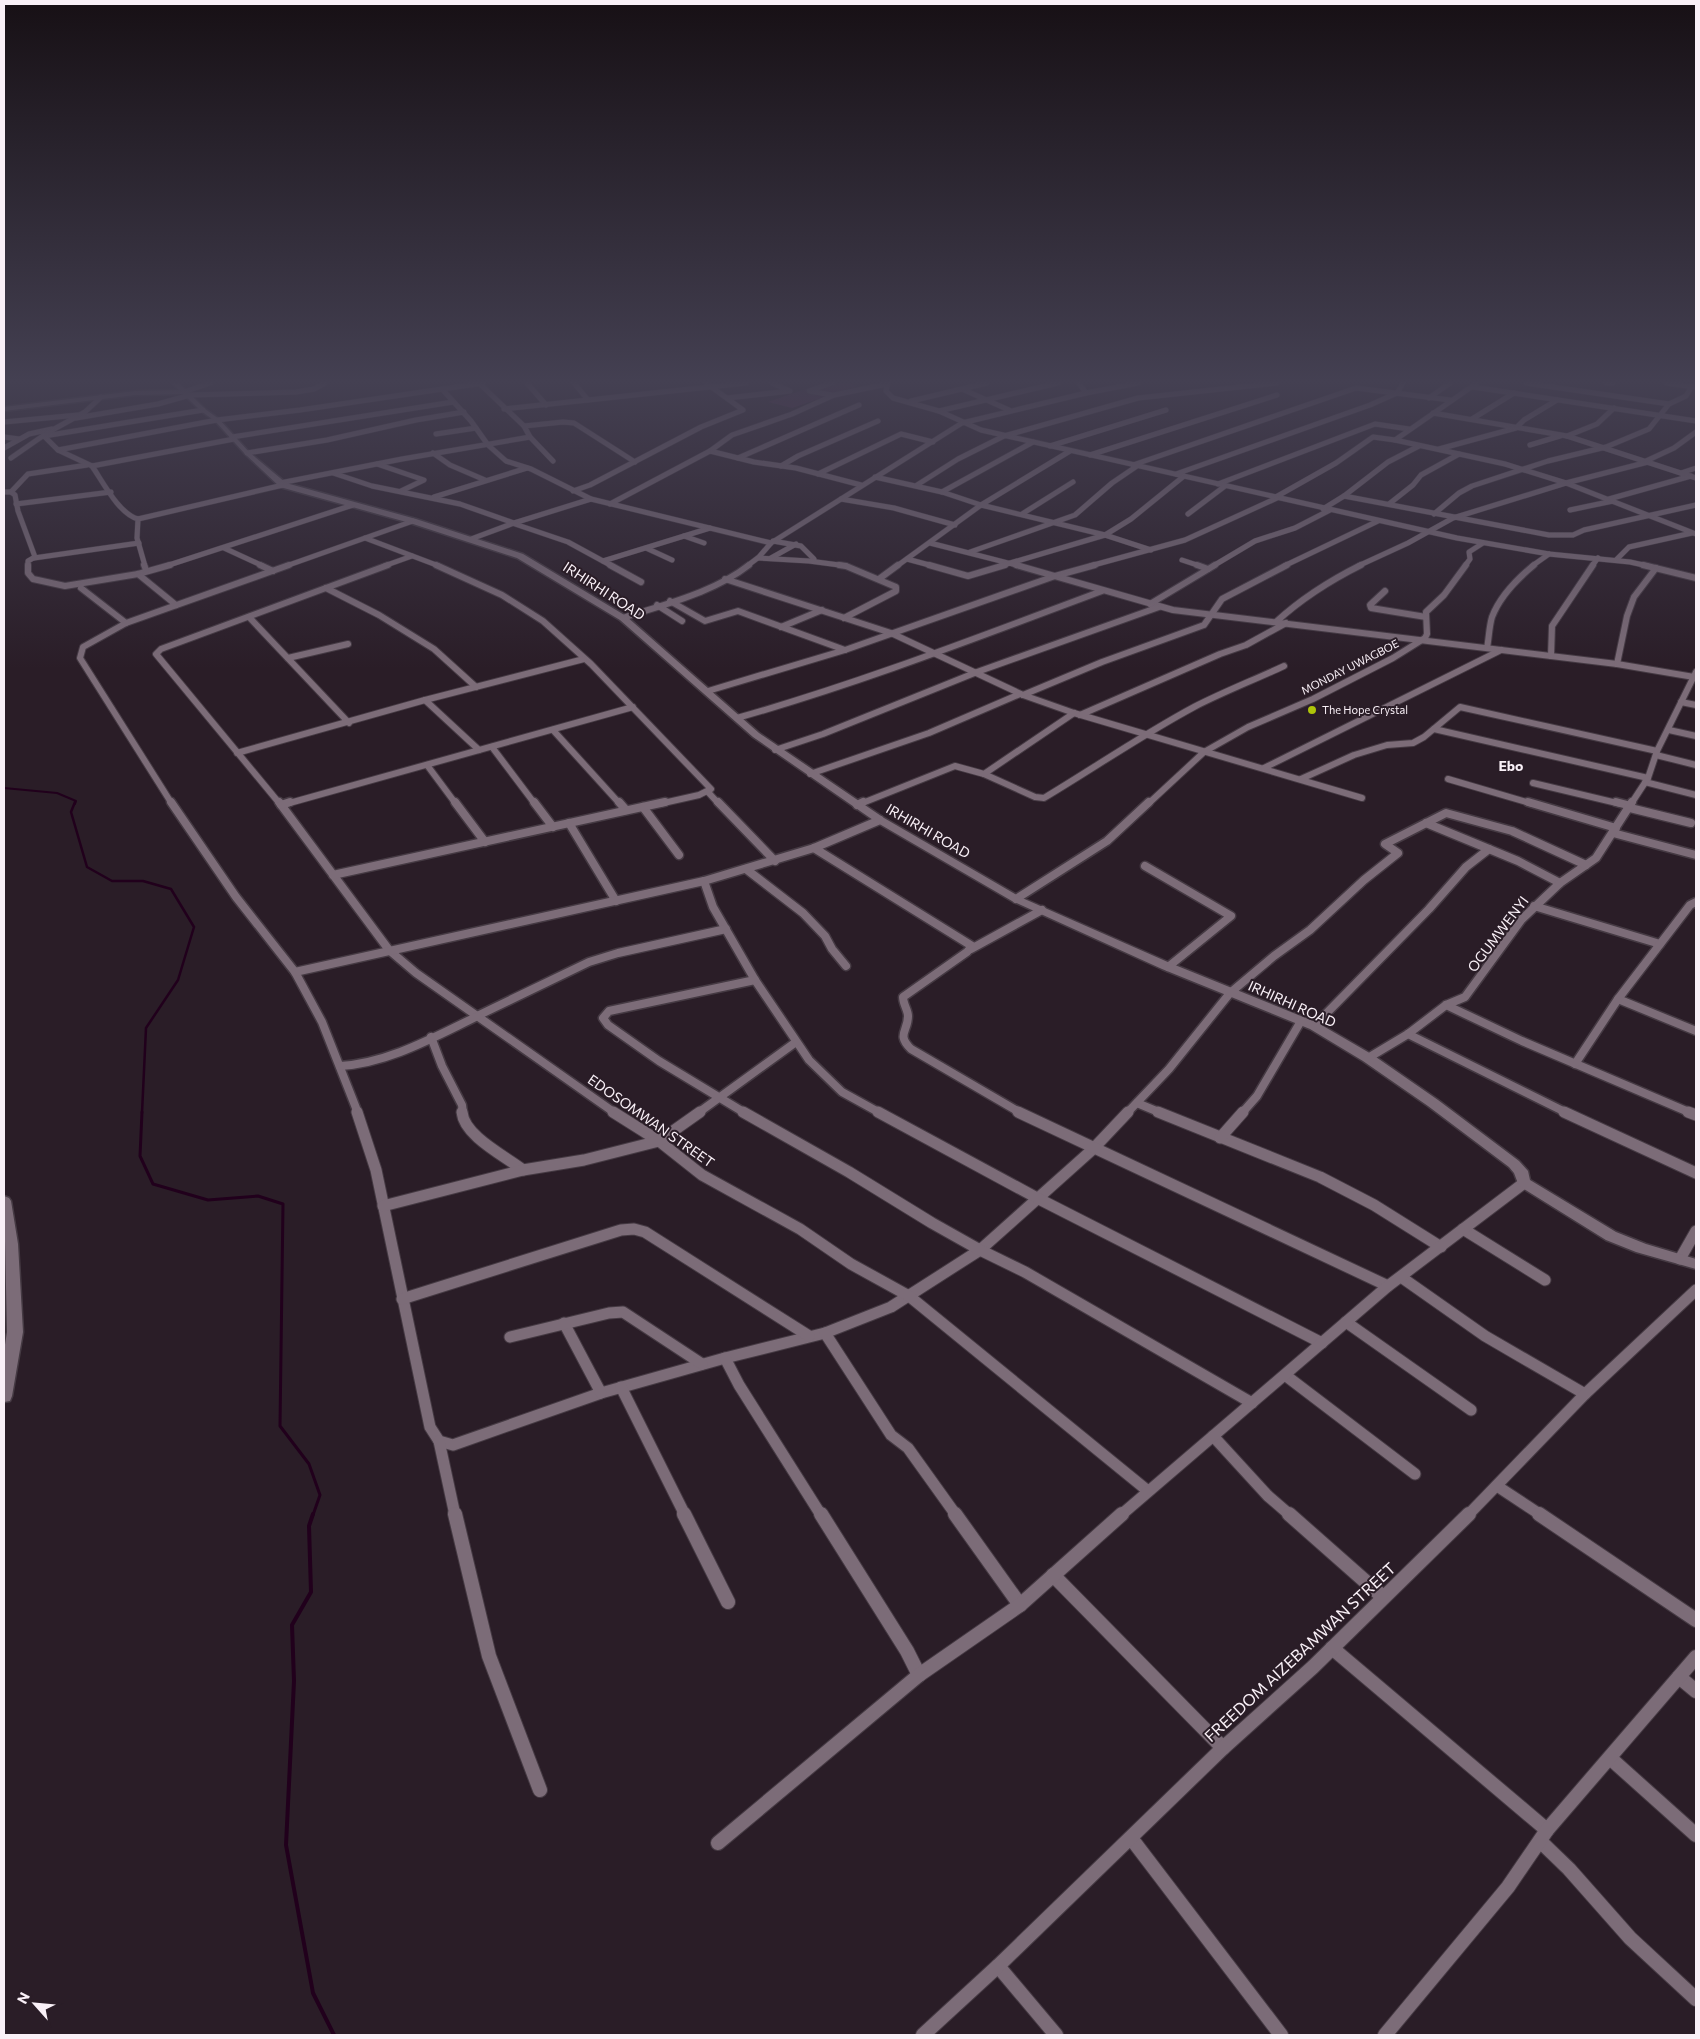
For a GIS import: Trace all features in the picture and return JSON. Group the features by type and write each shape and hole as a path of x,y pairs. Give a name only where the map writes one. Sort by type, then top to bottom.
{"street":[{"path":"11,492 24,478"},
{"path":"99,478 122,509 130,517 138,519 309,478"},
{"name":"IRHIRHI ROAD","path":"275,478 281,484 413,521 520,556 623,618 775,750 880,820 1016,899 1168,967 1314,1026 1368,1058 1433,1103 1514,1164 1520,1171 1524,1183 1611,1236 1641,1248 1696,1264"},
{"path":"347,478 486,512 568,542 641,582"},
{"path":"401,492 424,480 419,478"},
{"path":"481,478 485,480"},
{"path":"432,498 491,478"},
{"path":"547,478 573,491 610,504 772,542 797,543 804,546 814,559"},
{"path":"573,491 603,478"},
{"path":"610,504 659,478"},
{"path":"834,478 860,485"},
{"path":"623,618 725,579 738,572 758,558 772,542 873,478"},
{"path":"881,478 917,485 982,505 1105,534 1151,550"},
{"path":"917,485 928,478"},
{"path":"942,492 967,478"},
{"path":"879,579 982,505 1026,478"},
{"path":"970,552 1075,516 1119,478"},
{"path":"907,560 937,566 964,576 1008,563 1105,534 1131,519 1181,478"},
{"path":"1193,478 1482,543 1549,554 1616,560 1696,578"},
{"path":"1218,484 1233,478"},
{"path":"708,690 845,650 1055,576 1151,550 1197,535 1275,498 1310,478"},
{"path":"1150,604 1255,542 1295,528 1326,509 1367,478"},
{"path":"1389,504 1419,478"},
{"path":"1434,514 1459,493 1472,486 1498,478"},
{"path":"1550,478 1611,500 1694,534"},
{"path":"1276,622 1295,603 1334,579 1373,558 1394,551 1428,531 1437,529 1452,518 1584,478"},
{"path":"1570,510 1690,478"},
{"path":"1022,514 1073,482"},
{"path":"1188,514 1225,486"},
{"path":"4,492 11,492 15,495 16,511 30,539 34,558"},
{"path":"16,504 111,492"},
{"path":"1344,496 1452,518 1569,536 1584,530 1652,517 1696,505"},
{"path":"471,539 513,523 591,498"},
{"path":"841,500 894,508 955,525"},
{"path":"139,543 34,558 28,561 28,573 33,579 50,584 75,586 138,574 146,570 224,548 353,505"},
{"path":"138,519 139,543 146,570"},
{"path":"413,521 126,623 83,647 80,658 190,832 236,897 295,972 322,1022 340,1066 360,1118 376,1170 430,1427 440,1440 469,1578 489,1656 540,1790"},
{"path":"810,774 929,733 1102,662 1204,625 1222,599 1243,586 1291,562 1355,534 1378,521"},
{"path":"603,562 710,528"},
{"path":"1616,560 1624,549 1629,547 1694,534"},
{"path":"684,536 704,544"},
{"path":"365,538 504,596 542,620 633,707 708,784 711,789 708,792"},
{"path":"770,559 797,543"},
{"path":"930,543 970,552 1159,607 1617,664 1695,677"},
{"name":"MONDAY UWAGBOE","path":"1016,899 1108,841 1204,752 1248,727 1320,696 1401,653 1425,638 1427,634 1426,612 1444,595 1470,559 1469,552 1482,543"},
{"path":"224,548 272,571"},
{"path":"646,548 672,560"},
{"path":"1487,648 1492,618 1498,604 1526,571 1549,554"},
{"path":"389,950 282,805 156,654 161,649 412,556"},
{"path":"758,558 837,564 896,587 896,591 844,618"},
{"path":"1551,656 1552,626 1598,558"},
{"path":"1182,560 1208,569"},
{"path":"1617,664 1627,616 1634,597 1656,568"},
{"path":"138,574 176,605"},
{"path":"725,579 891,633 1022,694 1077,714 1362,798"},
{"path":"80,588 126,623"},
{"path":"326,588 379,615 434,649 476,687"},
{"path":"737,718 815,695 1102,591"},
{"path":"1385,591 1370,605 1371,608 1426,617"},
{"path":"670,601 705,621 738,612 845,650"},
{"path":"657,605 682,621"},
{"path":"775,750 823,734 978,672 1159,607"},
{"path":"781,627 822,610"},
{"path":"249,617 348,723"},
{"path":"984,774 1003,764 1077,714 1220,654 1241,648 1286,623"},
{"path":"288,658 348,644"},
{"path":"1264,768 1501,650"},
{"path":"237,753 425,700 584,659"},
{"path":"857,805 955,766 984,774 1035,797 1044,798 1112,758 1146,734 1196,706 1284,666"},
{"name":"OGUMWENYI","path":"1368,1058 1408,1034 1446,1005 1466,997 1522,918 1560,883 1596,858 1646,780 1681,702 1695,677"},
{"path":"425,700 479,750"},
{"path":"1681,702 1696,705"},
{"path":"282,805 633,707"},
{"path":"1300,779 1354,755 1387,745 1413,743 1424,738 1460,707 1657,753 1696,765"},
{"path":"1434,729 1646,780 1696,795"},
{"path":"553,730 626,810"},
{"path":"1669,730 1696,736"},
{"path":"492,747 553,826"},
{"path":"427,765 485,842"},
{"path":"1448,779 1696,855"},
{"path":"1533,783 1690,823"},
{"path":"333,875 708,792"},
{"path":"708,792 775,861"},
{"path":"643,807 679,855"},
{"path":"440,1440 453,1444 600,1393 702,1364 825,1333 891,1307 909,1296 980,1250 1039,1199 1093,1149 1169,1069 1230,993 1274,956 1310,930 1364,880 1398,853 1386,844 1442,813 1458,815 1512,831 1586,865"},
{"path":"295,972 704,881 814,848 880,820"},
{"path":"1426,822 1518,861 1560,883"},
{"path":"569,823 616,902"},
{"path":"814,848 969,943 971,948"},
{"path":"1314,1026 1436,902 1466,868 1490,849"},
{"path":"1144,866 1231,916 1168,967"},
{"path":"746,869 803,913 825,936 832,949 846,966"},
{"path":"704,881 713,906 755,980 809,1060 842,1092 1039,1199 1171,1264 1322,1343"},
{"path":"1575,1064 1618,999 1690,905 1696,902"},
{"path":"1534,906 1660,944"},
{"path":"1042,910 971,948 903,996 903,1002 908,1015 902,1035 904,1042 912,1049 1031,1119 1388,1286"},
{"path":"340,1066 356,1066 371,1062 431,1037 589,962 618,953 726,929"},
{"name":"EDOSOMWAN STREET","path":"389,950 416,973 659,1141 702,1175 800,1229 851,1264 909,1296 1148,1491"},
{"path":"755,980 609,1010 603,1018 608,1025 624,1037 720,1097 980,1250 1025,1272 1252,1403"},
{"path":"1618,999 1696,1031"},
{"path":"1446,1005 1522,1041 1696,1115"},
{"path":"1220,1138 1257,1096 1302,1021"},
{"path":"1408,1034 1578,1119 1696,1173"},
{"path":"431,1037 442,1066 462,1105 466,1124 475,1136 523,1170"},
{"path":"383,1206 523,1170 589,1159 659,1141 796,1042"},
{"path":"1137,1103 1320,1177 1374,1205 1441,1247"},
{"path":"718,1843 919,1675 1020,1604 1148,1491 1388,1286 1524,1183"},
{"path":"4,1201 15,1332 4,1396"},
{"path":"402,1300 621,1230 634,1229 645,1232 809,1336"},
{"path":"1463,1229 1545,1280"},
{"path":"1680,1259 1696,1231"},
{"path":"1401,1277 1485,1336 1585,1394"},
{"name":"FREEDOM AIZEBAMWAN STREET","path":"923,2035 998,1966 1223,1748 1332,1648 1442,1542 1585,1394 1696,1290"},
{"path":"510,1336 609,1312 623,1312 702,1364"},
{"path":"1346,1322 1471,1410"},
{"path":"564,1323 600,1393"},
{"path":"825,1333 891,1435 908,1448 1020,1604"},
{"path":"725,1358 739,1385 902,1643 919,1675"},
{"path":"1284,1375 1415,1474"},
{"path":"621,1387 728,1602"},
{"path":"1213,1436 1268,1496 1383,1597"},
{"path":"1497,1486 1696,1620"},
{"path":"1053,1575 1223,1748"},
{"path":"1332,1648 1543,1836 1569,1869 1630,1938 1696,1999"},
{"path":"1385,2035 1508,1887 1543,1836 1696,1657"},
{"path":"1679,1677 1696,1691"},
{"path":"1610,1758 1696,1835"},
{"path":"1131,1838 1281,2035"},
{"path":"998,1966 1056,2035"}],"waterway":[{"path":"4,788 57,793 76,801 75,804"},
{"path":"75,802 71,812 87,867 112,881 143,881 171,889 194,927 178,980 146,1028 142,1113"},
{"path":"142,1112 140,1156 153,1184 208,1200 258,1196 283,1204 280,1426 309,1464 320,1495 313,1515"},
{"path":"313,1514 309,1526 311,1592 292,1625 294,1681 286,1845 313,1993 334,2035"}],"place":[{"name":"The Hope Crystal","path":"1312,710"}],"district":[{"name":"Ebo","path":"1511,766"}]}
